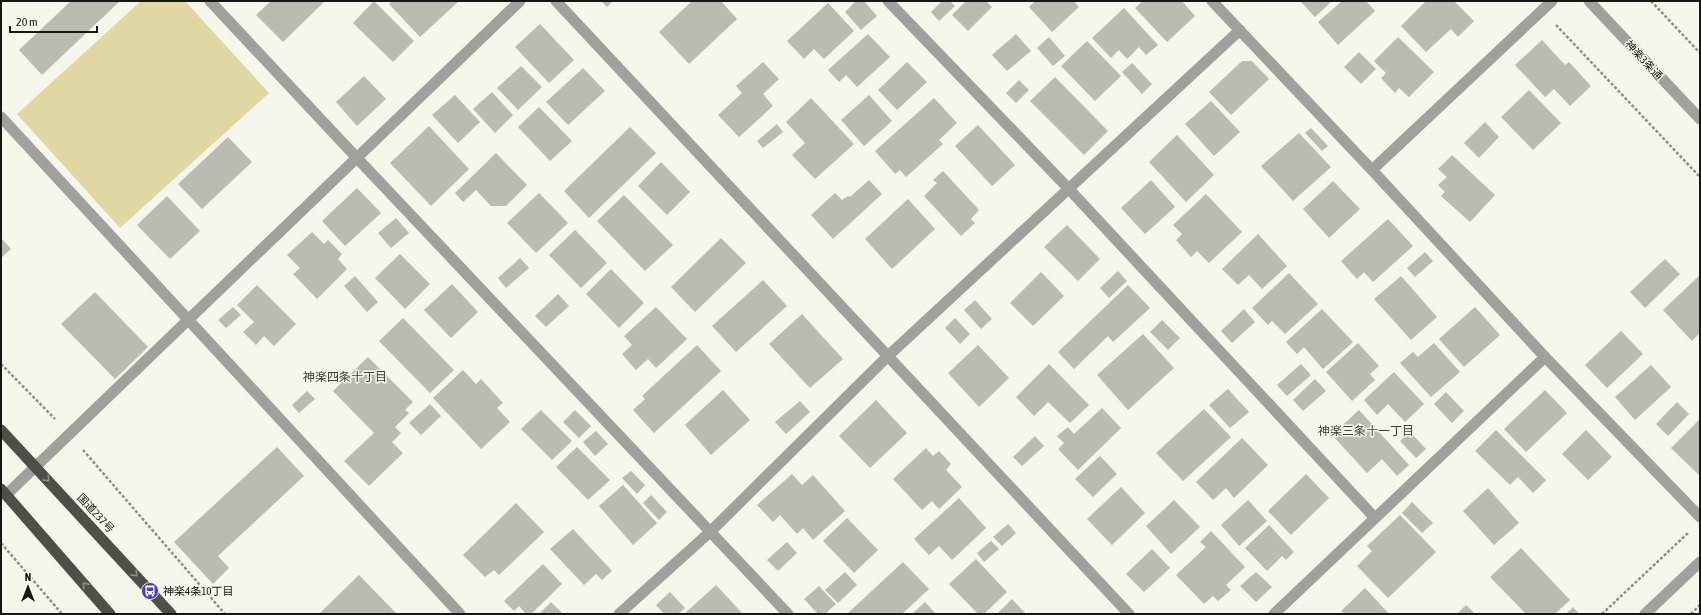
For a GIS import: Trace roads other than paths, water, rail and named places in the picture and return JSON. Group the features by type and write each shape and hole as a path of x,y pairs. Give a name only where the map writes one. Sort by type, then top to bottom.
{"highway":[{"name":"国道237号","path":"1,430 172,614"},
{"path":"4,492 110,614"}],"street":[{"path":"210,1 788,614"},
{"path":"4,492 35,467 189,321 356,157 520,1"},
{"path":"556,1 1130,614"},
{"path":"888,1 1068,188 1375,518"},
{"path":"1212,1 1372,170 1545,357 1700,517"},
{"path":"1372,170 1552,1"},
{"name":"神楽3条通","path":"1589,1 1700,119"},
{"path":"619,614 710,532 888,356 1240,30"},
{"path":"1,117 460,614"},
{"path":"1274,614 1545,357"},
{"path":"1645,614 1700,562"}],"place":[{"name":"神楽4条10丁目","path":"150,591"}],"district":[{"name":"神楽四条十丁目","path":"345,377"},
{"name":"神楽三条十一丁目","path":"1366,431"}]}
